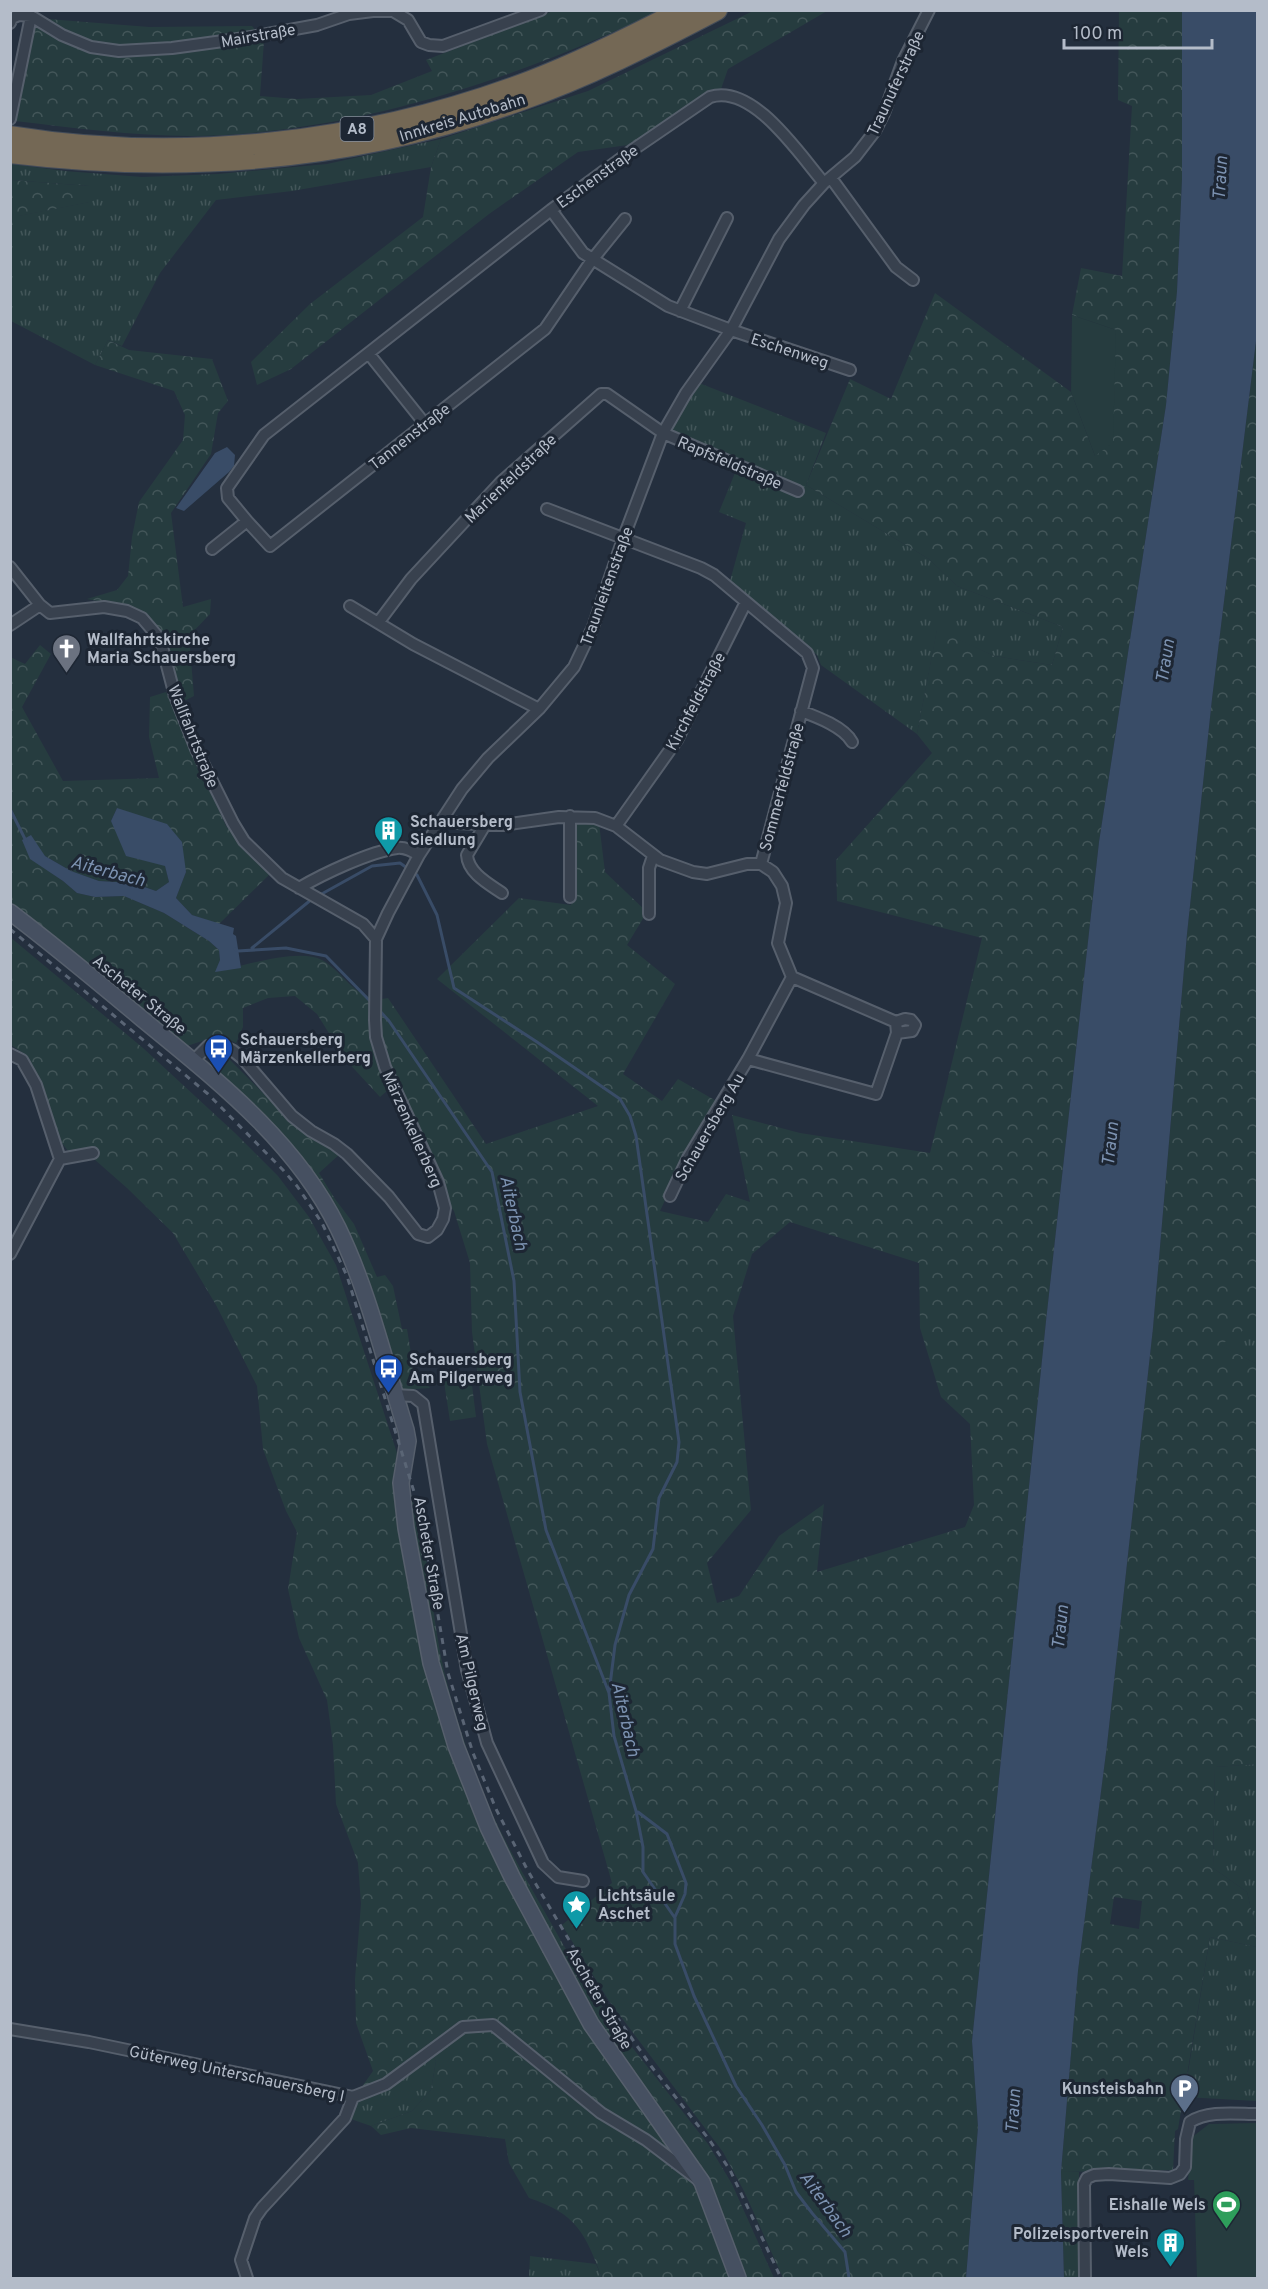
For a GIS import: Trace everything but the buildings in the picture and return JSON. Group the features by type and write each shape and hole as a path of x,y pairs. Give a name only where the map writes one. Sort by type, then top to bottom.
{"highway":[{"name":"Innkreis Autobahn","path":"10,136 98,146 178,147 266,142 357,129 447,108 529,81 606,48 682,10"},
{"name":"Innkreis Autobahn","path":"10,153 106,162 200,163 274,158 370,143 443,126 519,101 605,67 717,10"}],"main road":[{"name":"Ascheter Straße","path":"10,912 193,1061 242,1104 284,1147 323,1200 353,1260 408,1441 400,1483 406,1528 431,1663 456,1746 488,1827 512,1877 591,2025 702,2182 738,2278"}],"street":[{"name":"Mairstraße","path":"31,16 62,35 91,47 119,51 172,48 245,38 317,25 349,14 373,10 402,14 421,42 443,46 541,10"},
{"name":"Traunuferstraße","path":"828,180 855,158 875,131 903,61 929,10"},
{"path":"10,23 12,18 19,15 31,16 10,119"},
{"name":"Eschenstraße","path":"247,521 228,498 227,488 264,435 550,210 696,106 721,94 753,105 828,180"},
{"path":"828,180 896,267 913,280"},
{"name":"Traunleitenstraße","path":"375,1020 376,939 417,859 462,789 488,758 561,685 584,648 663,433 686,393 731,330 779,239 804,205 828,180"},
{"path":"550,210 583,253 592,260 680,311 731,330"},
{"path":"680,311 727,218"},
{"name":"Tannenstraße","path":"247,521 270,546 545,329 592,260 625,219"},
{"name":"Eschenweg","path":"731,330 850,370"},
{"path":"369,354 425,423"},
{"name":"Marienfeldstraße","path":"378,623 411,579 501,482 601,394 607,394 663,433"},
{"name":"Rapfsfeldstraße","path":"663,433 798,491"},
{"name":"Sommerfeldstraße","path":"547,509 714,575 807,653 813,668 761,864"},
{"path":"212,549 247,521"},
{"path":"10,567 40,605 10,625"},
{"name":"Kirchfeldstraße","path":"616,826 677,740 746,602"},
{"name":"Wallfahrtstraße","path":"40,605 50,613 90,607 127,611 142,618 160,639 175,696 196,749 232,823 244,841 282,878 363,924 376,939"},
{"path":"350,606 413,644 539,709"},
{"name":"Sommerfeldstraße","path":"801,711 848,736 852,742"},
{"path":"570,816 570,897"},
{"path":"443,818 450,821 485,825 519,824 570,816 595,818 616,826 653,856 681,868 700,873 761,864 773,872 782,886 786,903 778,943 792,977"},
{"path":"485,825 467,855 467,860 475,873 502,893"},
{"path":"303,890 364,859 398,848 406,849 417,859"},
{"path":"649,914 649,868 653,856"},
{"name":"Schauersberg Au","path":"670,1196 688,1158 748,1059 792,977 897,1027 876,1094 748,1059"},
{"name":"Märzenkellerberg","path":"193,1061 208,1046 221,1045 232,1050 243,1059 292,1116 347,1154 389,1197 418,1234 428,1237 437,1230 443,1219 445,1208 438,1182 385,1067 376,1037 375,1020"},
{"path":"10,1054 22,1060 36,1085 59,1161 10,1254"},
{"path":"59,1161 93,1153"},
{"name":"Am Pilgerweg","path":"395,1395 413,1396 423,1404 467,1670 487,1743 543,1863 558,1877 583,1881"},
{"path":"353,2097 386,2084 463,2027 493,2025 601,2113 646,2140 702,2182"},
{"name":"Güterweg Unterschauersberg I","path":"10,2029 100,2044 353,2097 345,2118 255,2218 241,2260 247,2278"},
{"path":"1085,2278 1084,2184 1087,2178 1109,2174 1170,2178 1180,2174 1185,2167 1186,2139 1190,2122 1206,2115 1257,2114"}],"green space":[{"path":"553,11 659,11 555,57 501,76 447,94 337,121 281,130 224,135 172,136 15,121 35,18 149,27 252,26 264,41 260,96 297,99 371,95 432,71 426,60"},
{"path":"753,11 827,11 728,69 721,89 693,102 628,145 578,152 489,214 291,369 257,385 251,362 310,304 423,217 431,167 441,139 588,91"},
{"path":"1119,11 1182,11 1182,179 1177,291 1166,405 1099,842 1046,1321 972,2041 978,2127 966,2278 783,2278 744,2191 723,2152 609,2001 562,1925 612,1883 487,1444 472,1332 470,1263 454,1211 447,1202 395,1084 380,1097 345,1059 317,1014 295,996 268,998 243,1008 243,1027 236,1043 220,1035 184,1047 11,904 10,657 25,664 40,645 51,654 22,707 63,781 159,778 149,737 150,697 166,692 226,826 269,875 219,924 192,915 176,898 186,872 117,808 111,821 165,865 169,882 156,891 133,883 99,881 71,871 45,856 31,859 77,893 95,897 124,896 164,913 209,941 219,950 220,960 216,971 269,959 312,957 322,960 368,997 388,998 486,1144 598,1106 437,979 519,898 571,905 575,824 599,823 605,872 647,912 627,945 675,984 623,1074 662,1101 678,1079 718,1102 686,1155 660,1211 708,1222 726,1194 750,1202 732,1115 800,1133 930,1153 982,938 837,901 836,860 932,753 917,734 937,629 994,656 1052,665 1063,627 957,586 929,559 806,485 850,379 891,399 935,293 1071,392 1095,456 1116,330 1072,315 1081,268 1122,276 1132,106 1118,100","holes":["790,1222 919,1263 920,1328 941,1397 970,1424 974,1505 965,1527 817,1572 824,1504 779,1536 739,1596 717,1603 707,1563 751,1510 733,1316 752,1254"]},
{"path":"441,139 431,167 292,191 216,200 160,273 122,346 108,340 95,365 11,321 10,237 18,216 89,202 90,186 11,180 11,164 142,177 218,174 327,164"},
{"path":"11,180 90,186 90,202 19,216 11,237"},
{"path":"1072,315 1116,330 1113,443 1095,456 1071,392"},
{"path":"1257,333 1258,1321 1220,1345 1257,1364 1258,1764 1215,1767 1213,1868 1247,1892 1257,1934 1257,1947 1210,1937 1178,2129 1175,2131 1173,2170 1061,2172 1078,1971 1107,1745 1153,1328 1187,934 1212,699","holes":["1114,1897 1142,1901 1139,1929 1110,1924"]},
{"path":"108,340 129,350 212,359 228,401 218,413 211,454 171,513 183,607 211,599 210,614 189,636 194,696 182,702 167,649 129,607 87,599 117,590 128,576 139,502 183,440 185,415 174,391 95,365"},
{"path":"699,383 826,433 806,485 929,559 957,586 1063,627 1052,665 994,656 937,630 917,734 821,665 817,655 730,581 746,523 719,512 737,468 668,434"},
{"path":"10,937 143,1048 278,1176 309,1217 336,1265 397,1453 393,1479 400,1529 488,1842 706,2207 734,2278 602,2278 584,2237 569,2218 529,2198 509,2163 505,2139 411,2128 381,2135 371,2126 412,2111 431,2090 436,2061 427,2050 390,2076 361,2088 373,2071 356,2023 355,1979 361,1904 358,1863 336,1804 333,1745 327,1700 299,1638 288,1589 297,1532 286,1511 263,1449 257,1386 216,1305 173,1233 94,1159 92,1149 69,1152 56,1136 47,1103 26,1055 11,1045"},
{"path":"211,1052 222,1052 297,1127 316,1141 341,1153 319,1173 354,1224 377,1277 385,1275 393,1286 402,1329 407,1329 414,1371 430,1388 400,1390 346,1229 209,1062"},
{"path":"1257,1321 1257,1364 1219,1345"},
{"path":"471,1377 476,1417 450,1421 444,1382"},
{"path":"408,1486 421,1532 440,1652 461,1732 498,1826 564,1946 557,1950 490,1814 449,1707 429,1625"},
{"path":"1257,1764 1257,1934 1247,1892 1213,1868 1215,1767"},
{"path":"1210,1937 1257,1947 1257,2101 1184,2097"},
{"path":"564,1946 610,2019 708,2144 732,2184 774,2278 747,2278 714,2192 603,2035 557,1950"},
{"path":"430,2053 436,2061 431,2090 412,2111 371,2126 348,2118 357,2100"},
{"name":"Eishalle Wels","path":"1257,2123 1257,2278 1197,2278 1194,2180 1188,2180 1191,2138 1209,2124"},
{"path":"1061,2172 1079,2172 1079,2278 1064,2278"},
{"path":"530,2256 596,2264 602,2278 529,2278"}],"water":[{"name":"Traun","path":"1182,11 1257,11 1257,333 1212,699 1187,934 1153,1328 1107,1745 1078,1971 1061,2172 1064,2278 966,2278 978,2127 972,2041 1046,1321 1099,842 1166,405 1177,291 1182,179"},
{"path":"227,447 235,455 234,466 229,472 184,511 176,508 215,453"},
{"path":"117,808 167,824 182,842 186,872 176,898 192,915 234,928 233,934 236,936 241,968 215,972 220,960 219,950 209,941 164,913 124,896 95,897 77,893 30,859 22,840 31,835 45,856 71,871 99,881 133,883 156,891 169,882 165,866 126,856 111,821"}],"waterway":[{"name":"Aiterbach","path":"10,809 26,841"},
{"path":"318,896 372,866 400,863 417,875 437,915 454,988 620,1099 630,1116 636,1136 679,1442 677,1462 659,1498 653,1549 629,1595 615,1645 609,1693"},
{"path":"252,948 312,899"},
{"name":"Aiterbach","path":"235,949 238,951 286,948 326,956 372,1003"},
{"name":"Aiterbach","path":"379,1010 389,1021 492,1172 514,1281 520,1392 546,1530 609,1693 614,1736 636,1811 643,1847 643,1872 675,1918 675,1944 694,1996 736,2086 785,2165 796,2192 845,2252 849,2278"},
{"name":"Aiterbach","path":"638,1812 667,1834 686,1883 685,1894 675,1917"}],"railway":[{"path":"10,929 208,1094 283,1170 322,1223 347,1276 420,1511 448,1673 473,1753 496,1809 528,1871 603,1997 651,2066 708,2138 730,2170 781,2278"}],"place":[{"name":"Wallfahrtskirche Maria Schauersberg","path":"66,674"},
{"name":"Schauersberg Siedlung","path":"389,856"},
{"name":"Schauersberg Märzenkellerberg","path":"219,1074"},
{"name":"Schauersberg Am Pilgerweg","path":"388,1394"},
{"name":"Lichtsäule Aschet","path":"577,1930"},
{"name":"Kunsteisbahn","path":"1185,2114"},
{"name":"Eishalle Wels","path":"1227,2230"},
{"name":"Polizeisportverein Wels","path":"1170,2268"}]}
